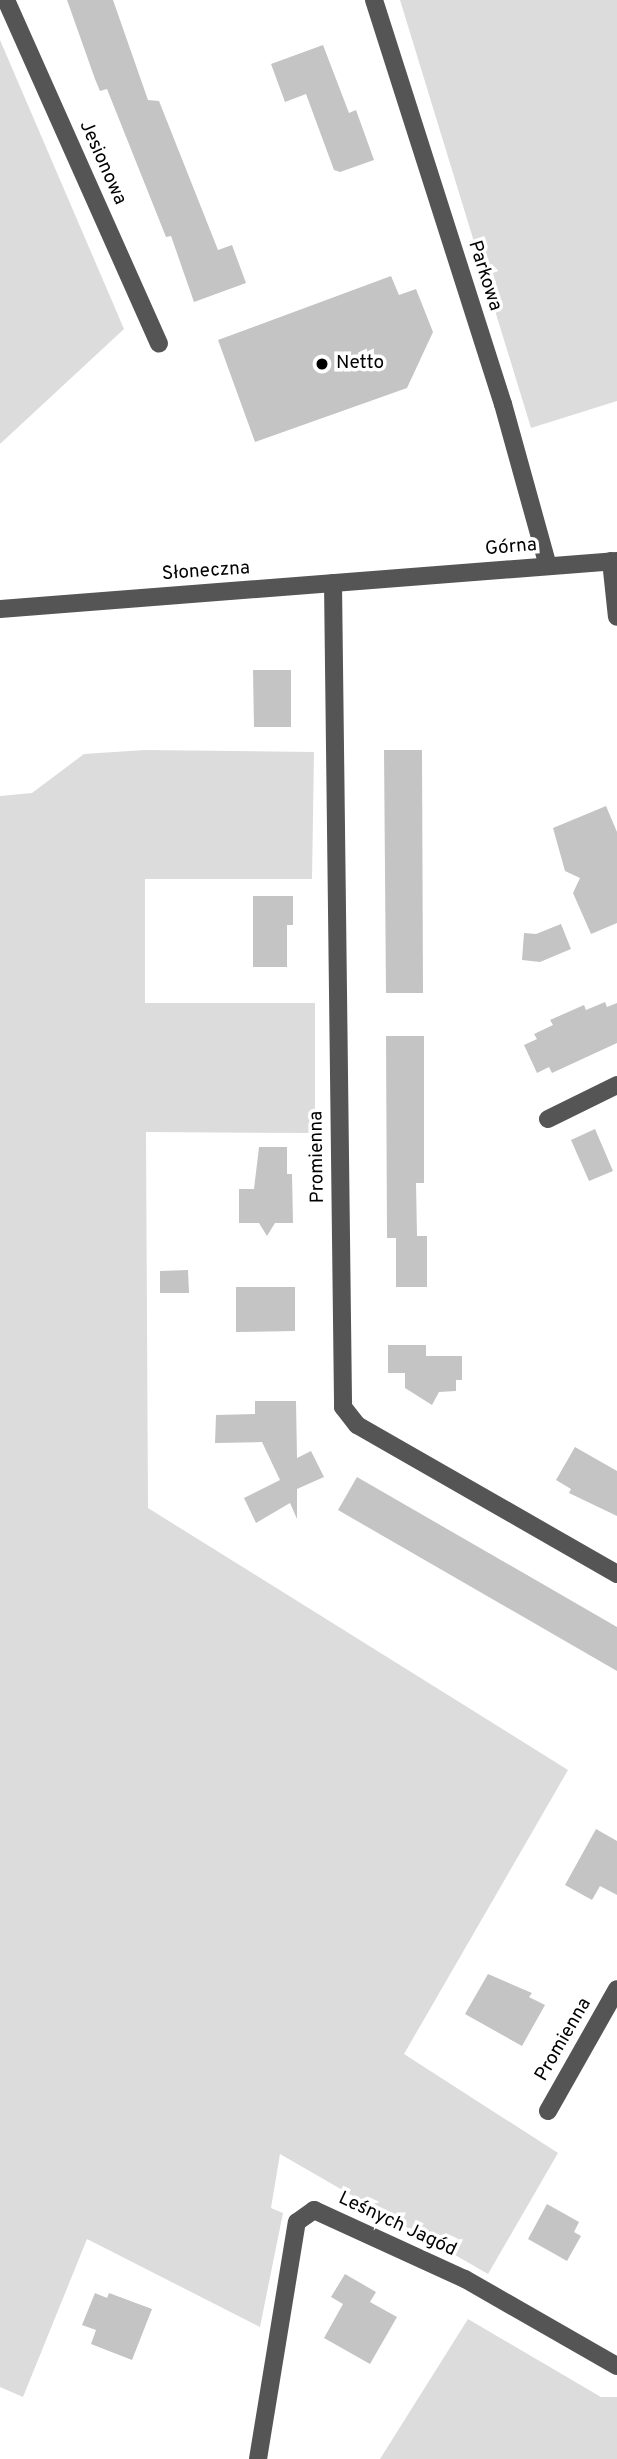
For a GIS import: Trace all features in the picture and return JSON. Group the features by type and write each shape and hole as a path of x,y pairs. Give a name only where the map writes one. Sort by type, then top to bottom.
{"street":[{"name":"Jesionowa","path":"6,0 159,344"},
{"name":"Parkowa","path":"374,0 503,404 548,566"},
{"name":"Górna","path":"415,577 614,561 617,617"},
{"name":"Słoneczna","path":"0,609 415,577"},
{"name":"Promienna","path":"333,583 343,1407 357,1425 617,1574"},
{"path":"548,1119 617,1085"},
{"name":"Promienna","path":"548,2110 617,1989"},
{"name":"Leśnych Jagód","path":"258,2459 297,2222 314,2210 465,2279 617,2366"}],"shaded area":[{"path":"400,0 617,0 617,401 531,428"},
{"path":"0,40 124,329 0,444"},
{"path":"145,750 314,752 312,879 145,879 145,1003 315,1003 315,1133 146,1132 148,1508 568,1770 404,2054 558,2153 488,2274 280,2154 271,2208 283,2213 260,2327 87,2239 23,2397 0,2387 0,796 32,793 84,754"},
{"path":"468,2319 601,2397 617,2397 617,2459 380,2459"}],"building":[{"path":"67,0 113,0 148,100 159,101 218,250 232,245 246,283 194,302 171,236 166,237 107,89 100,91"},
{"path":"323,45 349,113 356,110 374,160 340,172 334,170 306,94 285,102 271,64"},
{"name":"Netto","path":"391,276 399,295 416,289 433,332 407,388 255,442 218,340"},
{"path":"253,670 291,670 291,727 254,727"},
{"path":"384,750 422,750 423,993 386,993"},
{"path":"606,806 617,832 617,923 591,934 573,893 580,878 565,871 553,828"},
{"path":"253,896 293,896 293,925 287,925 287,967 253,967"},
{"path":"561,924 571,949 540,962 522,960 524,933 536,934"},
{"path":"605,1002 607,1007 617,1003 617,1043 552,1073 549,1067 537,1073 524,1045 537,1039 534,1034 553,1025 550,1020 584,1005 586,1010"},
{"path":"386,1036 424,1036 424,1183 416,1183 417,1236 427,1236 427,1287 396,1287 396,1238 387,1238"},
{"path":"595,1129 613,1171 589,1181 571,1140"},
{"path":"259,1147 287,1147 287,1174 292,1174 293,1223 275,1223 267,1236 259,1223 239,1223 239,1189 254,1189"},
{"path":"188,1270 189,1293 160,1293 160,1271"},
{"path":"236,1287 295,1287 295,1331 236,1332"},
{"path":"388,1345 426,1345 426,1356 462,1356 462,1380 456,1380 456,1391 439,1392 432,1405 405,1388 405,1373 388,1373"},
{"path":"255,1401 296,1401 297,1458 311,1451 324,1477 297,1489 297,1519 290,1503 256,1523 244,1498 280,1480 262,1442 215,1443 216,1415 255,1414"},
{"path":"575,1447 617,1471 617,1516 569,1493 571,1489 556,1480"},
{"path":"357,1477 617,1627 617,1671 338,1510"},
{"path":"596,1829 617,1841 617,1895 600,1886 592,1900 565,1885"},
{"path":"488,1974 532,1993 529,1997 545,2005 522,2046 465,2014"},
{"path":"547,2204 579,2222 574,2232 581,2236 567,2261 528,2239"},
{"path":"345,2274 376,2292 370,2302 397,2317 370,2364 324,2338 343,2304 331,2297"},
{"path":"95,2293 107,2298 109,2293 152,2309 132,2360 91,2344 96,2330 82,2325"}],"place":[{"name":"Netto","path":"322,364"}]}
